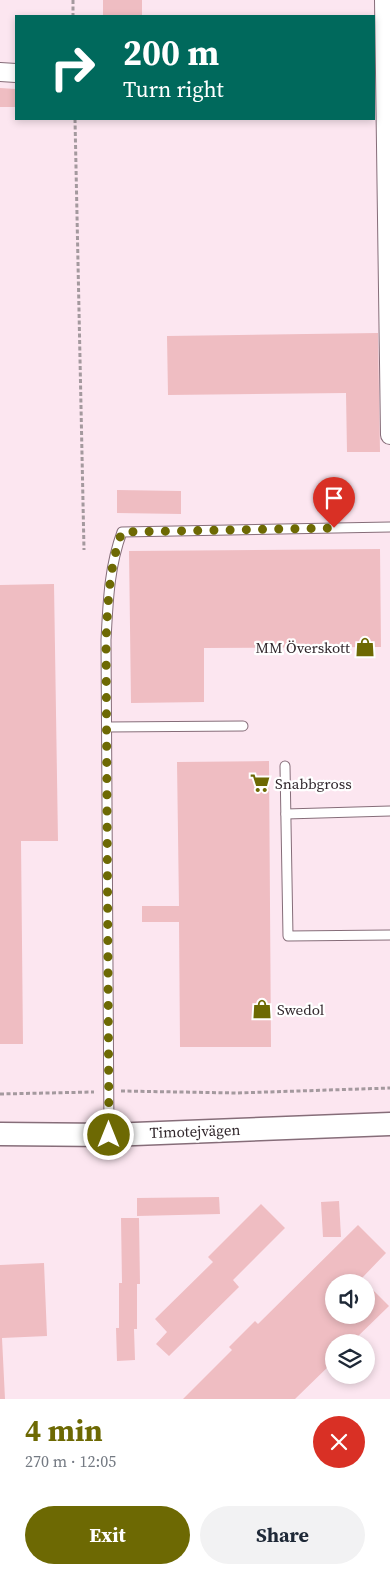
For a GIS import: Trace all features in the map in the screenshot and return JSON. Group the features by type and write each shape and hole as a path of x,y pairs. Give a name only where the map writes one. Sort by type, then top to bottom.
{"street":[{"path":"384,0 383,82 390,435"},
{"path":"0,72 15,73"},
{"name":"Timotejvägen","path":"0,1134 109,1135 390,1124"}],"lane":[{"path":"109,1135 106,640 109,591 116,549 122,532 390,527"},
{"path":"107,728 243,726"},
{"path":"285,766 288,936 390,935"},
{"path":"286,814 390,811"}],"path":[{"path":"73,0 74,15"},
{"path":"75,120 84,550"},
{"path":"0,1094 109,1091 237,1093 390,1088"}],"shaded area":[{"path":"0,0 390,0 390,1399 0,1399"}],"building":[{"path":"103,0 142,0 142,15 103,15"},
{"path":"0,88 15,89 15,107 0,107"},
{"path":"378,333 380,452 347,452 346,393 168,395 167,336"},
{"path":"117,490 181,491 181,514 117,513"},
{"path":"380,549 381,647 204,648 204,702 131,703 129,551"},
{"path":"54,584 58,841 21,841 23,1044 0,1044 0,585"},
{"path":"269,761 271,1047 180,1047 179,922 142,922 142,906 179,906 177,762"},
{"path":"219,1197 220,1214 137,1216 137,1198"},
{"path":"339,1201 341,1237 323,1237 321,1202"},
{"path":"261,1204 285,1228 233,1280 239,1287 169,1356 156,1344 167,1332 155,1319 213,1262 208,1257"},
{"path":"121,1218 139,1218 140,1284 137,1284 137,1329 134,1329 135,1360 117,1361 116,1328 119,1328 119,1283 122,1283"},
{"path":"358,1225 386,1253 366,1274 325,1274 325,1324 370,1324 360,1334 325,1334 325,1370 295,1399 183,1399 232,1350 229,1347 255,1321 258,1324"},
{"path":"44,1263 47,1336 2,1338 5,1399 0,1399 0,1265"},
{"path":"375,1292 389,1306 375,1320"}],"place":[{"name":"MM Överskott","path":"365,647"},
{"name":"Snabbgross","path":"260,783"},
{"name":"Swedol","path":"262,1009"}],"route":[{"path":"109,1135 106,640 109,591 116,549 122,532 334,528"}]}
